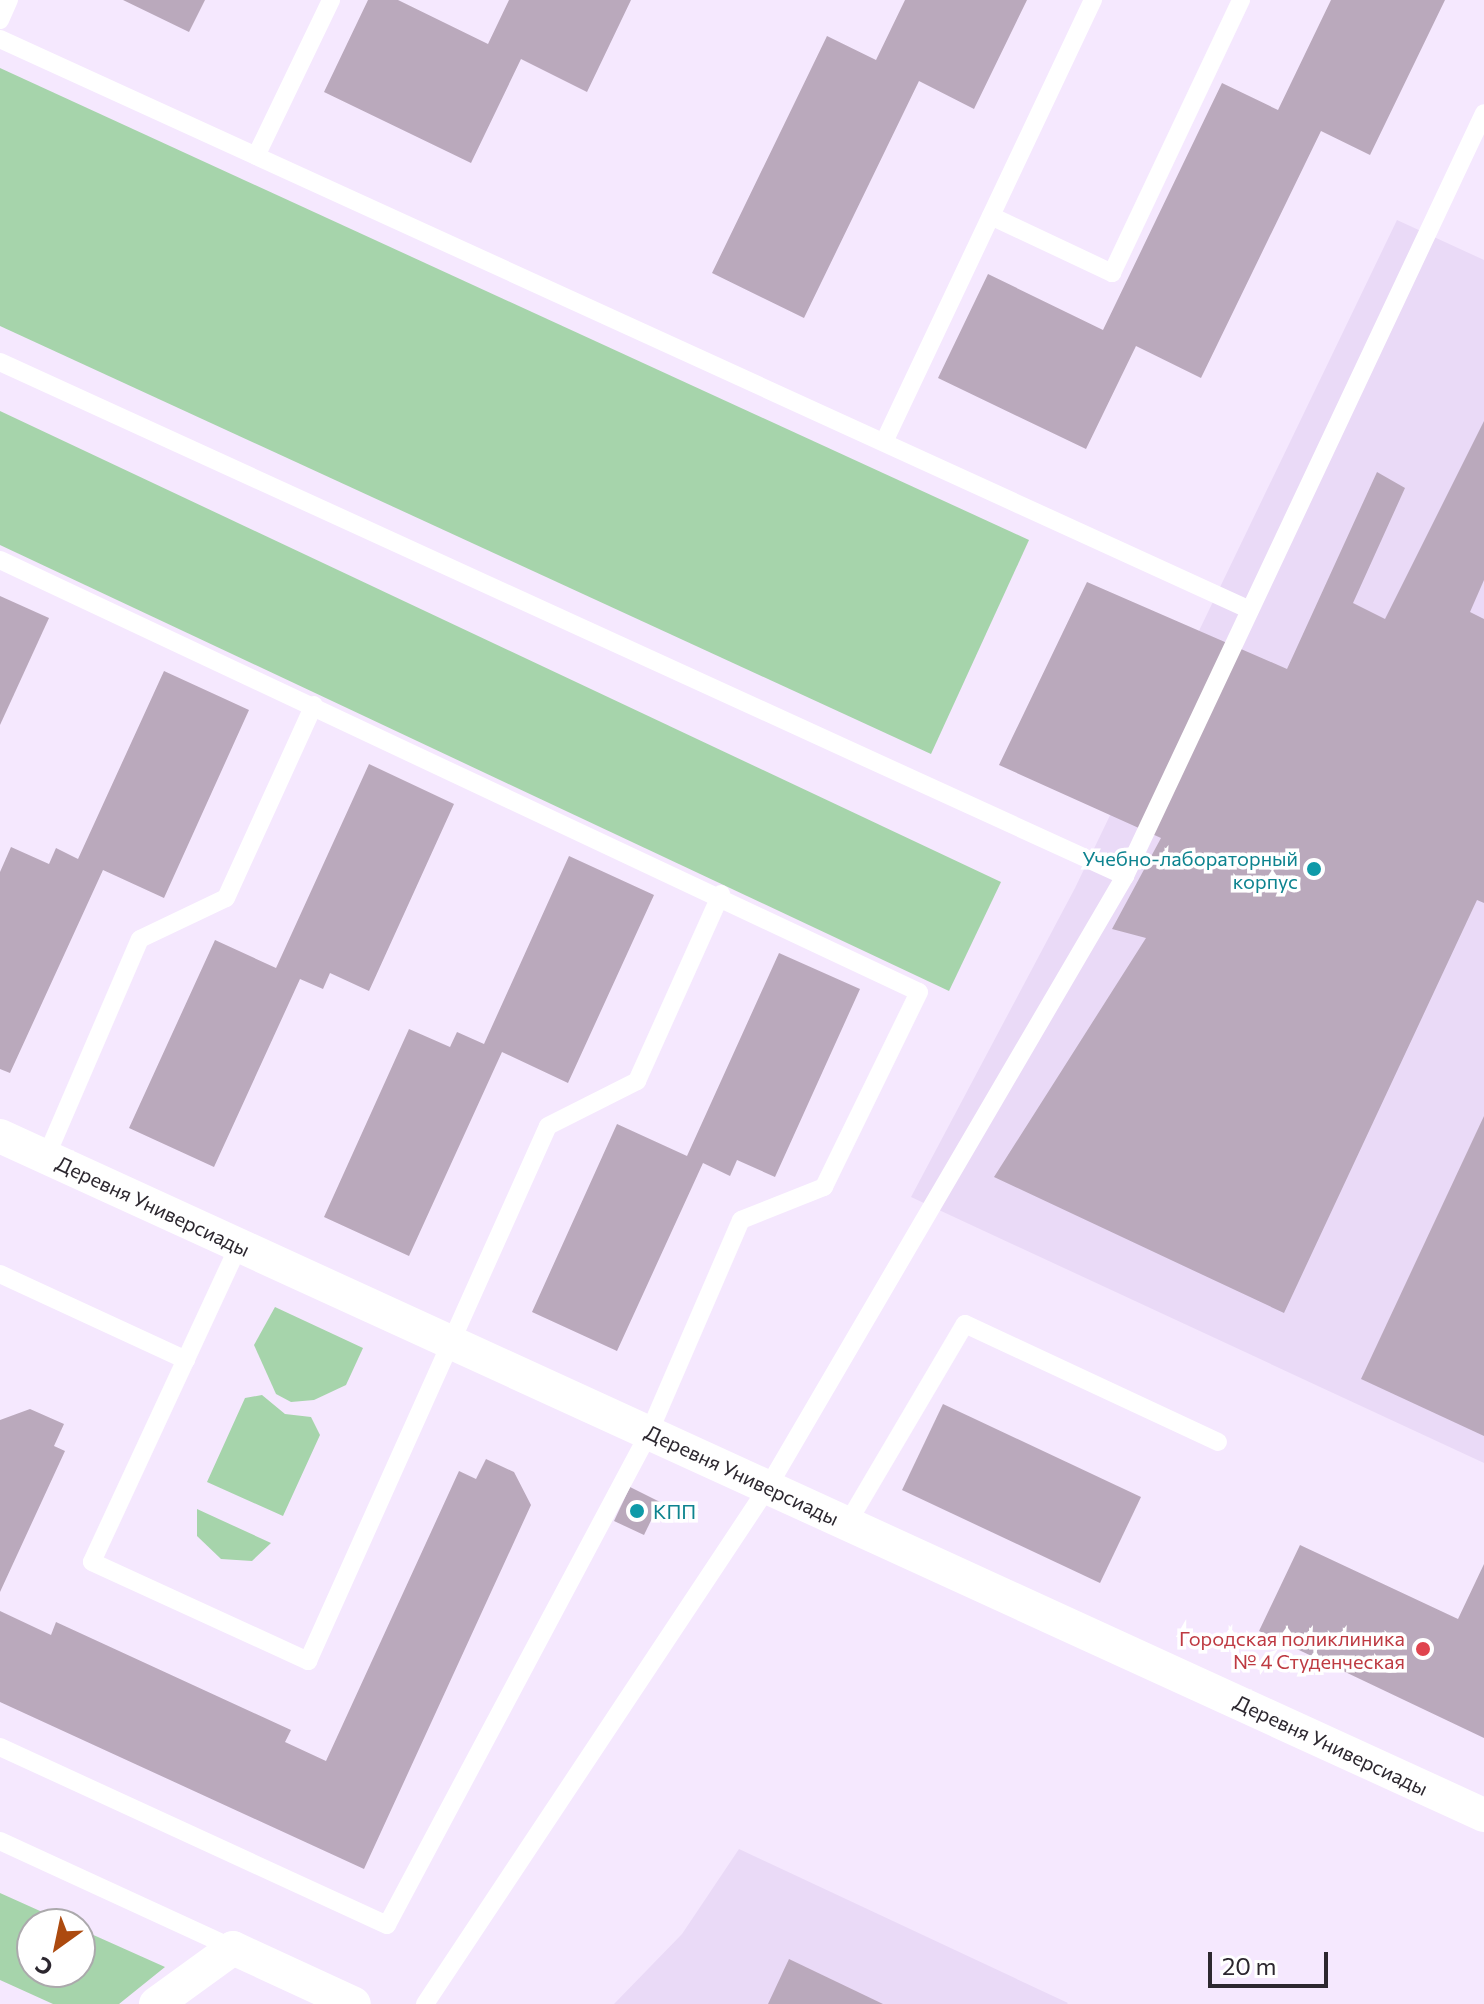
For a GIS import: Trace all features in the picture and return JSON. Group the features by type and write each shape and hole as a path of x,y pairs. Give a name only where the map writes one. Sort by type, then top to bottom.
{"street":[{"name":"Деревня Универсиады","path":"0,1136 1484,1815"},
{"path":"156,2004 233,1948 354,2004"}],"lane":[{"path":"0,20 9,0"},
{"path":"256,156 331,0"},
{"path":"884,442 1093,0"},
{"path":"991,216 1112,273 1241,0"},
{"path":"0,39 1250,610"},
{"path":"425,2004 768,1487 1125,876 1484,113"},
{"path":"0,362 1125,876"},
{"path":"0,560 721,894 919,992 824,1187 741,1220 649,1433 387,1925 0,1747"},
{"path":"46,1157 140,939 226,898 314,705"},
{"path":"239,1245 92,1562 308,1661 455,1344 548,1126 637,1081 721,894"},
{"path":"0,1274 186,1360"},
{"path":"847,1524 965,1324 1218,1442"},
{"path":"0,1841 233,1948"}],"shaded area":[{"path":"1397,220 1484,260 1484,1463 911,1197 1075,888"},
{"path":"739,1849 1068,2003 614,2004 682,1934"}],"green space":[{"path":"0,68 1029,540 931,754 0,326"},
{"path":"0,411 1001,882 949,991 0,545"},
{"path":"275,1307 363,1348 346,1385 314,1400 291,1402 276,1394 254,1345"},
{"path":"262,1395 285,1414 311,1417 320,1435 283,1516 207,1482 245,1398"},
{"path":"197,1509 271,1543 252,1561 221,1559 197,1536"},
{"path":"0,1893 33,1908 16,1908 16,1987 0,1980"},
{"path":"96,1936 165,1967 119,2004 53,2004 18,1988 96,1988"}],"building":[{"path":"123,0 205,0 189,32"},
{"path":"368,0 398,0 488,44 509,0 631,0 587,92 521,59 471,163 324,92"},
{"path":"905,0 1027,0 974,109 919,81 804,318 712,273 827,36 876,60"},
{"path":"1331,0 1445,0 1370,155 1321,131 1201,378 1136,346 1086,449 938,378 988,274 1103,330 1222,83 1278,110"},
{"name":"Учебно-лабораторный корпус","path":"1484,421 1484,580 1470,612 1484,619 1484,903 1477,900 1284,1313 994,1177 1146,938 1112,929 1161,838 999,765 1087,582 1287,669 1377,472 1405,488 1353,603 1385,619"},
{"path":"0,596 49,618 0,725"},
{"path":"164,671 249,710 164,898 103,870 10,1073 0,1069 0,872 11,847 49,864 56,848 78,859"},
{"path":"369,764 454,804 369,991 330,973 323,989 300,979 214,1167 129,1128 215,940 276,968"},
{"path":"569,856 654,895 568,1083 502,1052 409,1256 324,1217 409,1029 450,1047 457,1032 484,1044"},
{"path":"779,953 860,989 775,1177 737,1160 730,1176 703,1163 617,1351 532,1312 617,1124 687,1156"},
{"path":"1484,1116 1484,1436 1361,1379"},
{"path":"943,1404 1141,1497 1100,1583 902,1490"},
{"path":"30,1409 64,1424 54,1446 65,1451 0,1592 0,1420"},
{"path":"486,1459 514,1472 531,1505 364,1869 0,1702 0,1611 51,1635 56,1622 291,1730 285,1742 326,1761 459,1471 476,1479"},
{"name":"КПП","path":"630,1487 660,1502 644,1535 614,1521"},
{"path":"1300,1545 1458,1619 1484,1564 1484,1738 1259,1631"},
{"path":"789,1959 883,2004 768,2004"}],"place":[{"name":"Учебно-лабораторный корпус","path":"1314,869"},
{"name":"КПП","path":"637,1511"},
{"name":"Городская поликлиника № 4 Студенческая","path":"1423,1649"}]}
